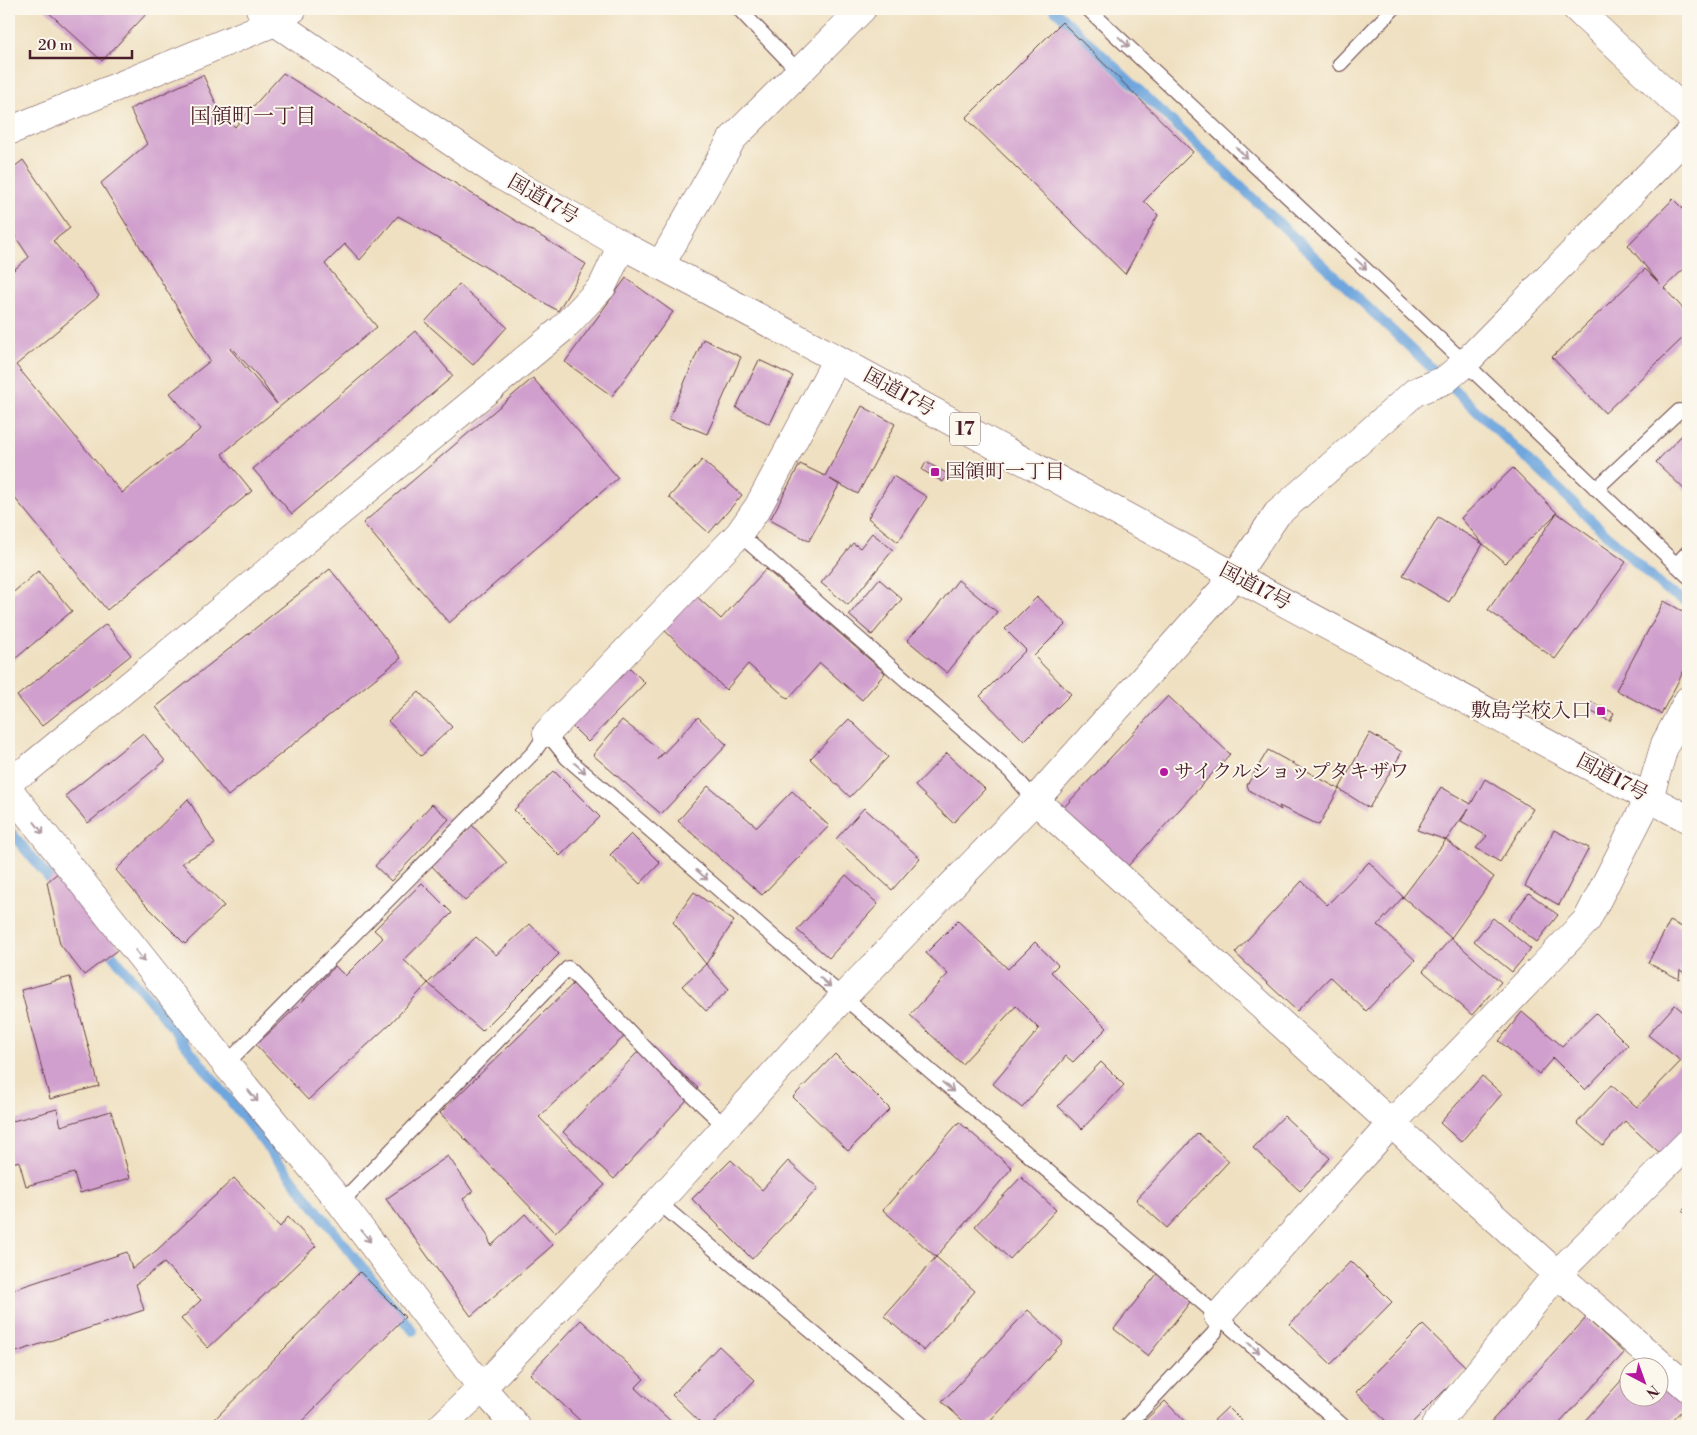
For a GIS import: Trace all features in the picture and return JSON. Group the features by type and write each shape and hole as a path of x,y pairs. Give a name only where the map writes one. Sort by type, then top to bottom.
{"main road":[{"path":"660,266 732,139 862,9"},
{"path":"1577,9 1688,114"},
{"path":"9,131 276,13"},
{"name":"国道17号","path":"276,13 500,175 622,245 837,359 1235,576 1688,819"},
{"path":"442,1426 482,1388 658,1202 842,997 1035,800 1235,576 1277,514 1415,392 1445,380 1465,362 1688,135"},
{"path":"9,779 28,769 562,329 602,287 622,245"},
{"path":"547,733 739,534 758,507 837,359"},
{"path":"1218,1316 1392,1123 1587,920 1650,798 1665,744 1688,700"},
{"path":"9,790 226,1064 340,1202 482,1388 516,1426"},
{"path":"1035,800 1557,1274 1688,1388"},
{"path":"1435,1426 1557,1274 1688,1143"}],"lane":[{"path":"739,9 799,72"},
{"path":"1088,9 1465,362 1688,576"},
{"path":"1340,64 1393,9"},
{"path":"1596,489 1679,411"},
{"path":"739,534 1010,771 1035,800"},
{"path":"1676,565 1688,552"},
{"path":"226,1064 534,752 547,733 567,758 842,997 1218,1316 1342,1426"},
{"path":"340,1202 352,1192 568,968 677,1080 726,1127"},
{"path":"658,1202 924,1426"},
{"path":"1127,1426 1215,1332 1218,1316"}],"building":[{"path":"45,9 151,9 102,61"},
{"path":"1062,22 1193,152 1144,201 1158,215 1125,274 966,118"},
{"path":"283,73 461,187 586,264 558,311 398,216 360,260 345,244 325,264 377,327 222,454 252,491 107,610 9,491 9,274 29,257 9,227 9,171 23,160 70,228 53,241 99,296 16,365 122,493 201,429 170,393 210,361 101,183 147,144 130,109 203,75 219,110 235,127","holes":["231,348 258,376 277,404 230,349"]},
{"path":"1673,199 1688,214 1688,265 1664,288 1688,314 1688,333 1605,413 1552,357 1645,269 1660,284 1628,245"},
{"path":"626,278 673,312 612,396 565,362"},
{"path":"459,284 507,327 473,365 425,322"},
{"path":"415,331 453,376 292,514 253,469"},
{"path":"703,339 741,357 707,434 669,419"},
{"path":"759,360 793,376 770,424 736,408"},
{"path":"533,378 618,478 449,623 363,523"},
{"path":"862,406 895,424 858,494 830,479 839,485 809,541 770,520 800,464 825,476"},
{"path":"1688,429 1688,493 1656,462"},
{"path":"702,460 742,495 709,533 669,497"},
{"path":"926,462 948,474 943,482 922,470"},
{"path":"1513,468 1557,513 1505,563 1483,544 1461,518"},
{"path":"893,476 927,497 898,542 868,518"},
{"path":"1557,513 1626,562 1555,659 1488,610"},
{"path":"1438,517 1483,544 1449,602 1403,575"},
{"path":"872,533 893,550 848,605 821,583 853,543 860,548"},
{"path":"330,569 401,658 228,796 156,707"},
{"path":"766,569 885,673 862,700 820,663 788,699 748,664 726,690 661,627 693,593 721,619"},
{"path":"38,571 72,611 9,664 9,596"},
{"path":"879,579 902,599 872,635 849,615"},
{"path":"958,580 997,612 947,673 907,640 926,621"},
{"path":"1037,597 1066,624 1034,656 1071,694 1024,741 980,696 1026,650 1005,629"},
{"path":"1664,601 1688,614 1688,663 1661,714 1616,690"},
{"path":"106,624 131,655 42,726 17,696"},
{"path":"614,652 645,683 588,742 557,711"},
{"path":"419,692 452,727 421,756 388,721"},
{"path":"1168,696 1230,754 1118,877 1054,818"},
{"path":"1592,702 1614,713 1610,721 1588,710"},
{"path":"698,717 727,745 661,814 593,755 622,720 663,752 657,760"},
{"path":"849,719 888,757 850,797 810,759"},
{"path":"143,733 165,761 88,823 65,796"},
{"path":"1370,733 1402,752 1369,808 1339,789"},
{"path":"1268,750 1339,789 1319,825 1279,806 1281,810 1249,790 1247,785"},
{"path":"947,753 985,789 953,823 915,786"},
{"path":"554,771 600,817 560,856 514,810"},
{"path":"1485,779 1533,809 1500,862 1476,848 1487,836 1461,821 1469,808 1446,840 1417,830 1441,787 1471,804"},
{"path":"708,786 757,827 792,791 829,826 762,895 678,821"},
{"path":"188,799 215,844 182,863 224,906 185,944 143,902 116,870"},
{"path":"432,804 449,819 391,881 375,866"},
{"path":"864,808 920,858 892,890 836,839"},
{"path":"472,825 507,863 465,901 430,864"},
{"path":"1554,830 1589,848 1559,905 1525,886"},
{"path":"631,834 660,863 640,884 610,855"},
{"path":"1446,840 1494,877 1451,938 1403,897"},
{"path":"1369,862 1403,897 1378,925 1415,960 1366,1011 1330,977 1297,1011 1235,953 1302,881 1327,905"},
{"path":"60,871 120,948 84,975 60,944 47,882"},
{"path":"846,875 878,904 829,958 797,930"},
{"path":"422,883 452,913 404,960 428,983 391,1023 308,1100 256,1045 301,1003 335,966 345,976 383,938 374,930"},
{"path":"694,892 734,921 706,964 673,922"},
{"path":"1529,893 1558,915 1537,942 1508,920"},
{"path":"1493,918 1531,949 1512,972 1474,941"},
{"path":"958,921 1008,969 1035,942 1058,965 1051,972 1107,1028 1073,1062 1066,1056 1022,1108 993,1084 1039,1029 1016,1006 962,1064 910,1015 948,974 926,953"},
{"path":"1670,921 1688,930 1688,955 1684,963 1688,957 1688,975 1680,970 1679,979 1648,963"},
{"path":"530,924 559,954 482,1031 428,983 476,937 496,955"},
{"path":"1451,938 1501,982 1472,1015 1423,971"},
{"path":"706,964 729,989 706,1011 682,986"},
{"path":"70,977 99,1086 50,1099 21,990"},
{"path":"577,980 629,1032 539,1117 605,1185 555,1233 440,1113"},
{"path":"1675,1005 1688,1016 1688,1124 1661,1154 1625,1121 1603,1146 1577,1123 1611,1085 1637,1107 1681,1061 1648,1035"},
{"path":"1522,1012 1562,1046 1596,1013 1628,1045 1585,1090 1553,1058 1539,1074 1499,1041"},
{"path":"647,1042 698,1088 614,1179 563,1132"},
{"path":"835,1054 890,1109 848,1151 793,1097"},
{"path":"1101,1062 1124,1085 1082,1129 1058,1106"},
{"path":"1482,1076 1502,1094 1461,1142 1440,1123"},
{"path":"57,1109 61,1126 111,1111 130,1178 80,1193 74,1173 26,1186 19,1161 9,1164 9,1122"},
{"path":"1284,1116 1330,1158 1300,1191 1253,1148"},
{"path":"959,1122 1012,1168 936,1257 883,1210"},
{"path":"1198,1133 1229,1161 1167,1228 1136,1200"},
{"path":"448,1156 473,1192 463,1199 487,1234 491,1246 525,1214 553,1245 471,1316 386,1199"},
{"path":"731,1160 762,1190 788,1161 818,1188 752,1259 692,1199"},
{"path":"1021,1177 1056,1210 1010,1259 975,1226"},
{"path":"234,1178 280,1227 288,1217 316,1246 208,1348 181,1319 201,1300 164,1263 136,1284 144,1310 13,1353 9,1340 9,1291 127,1252 132,1269 156,1251"},
{"path":"1688,1205 1688,1216 1682,1211"},
{"path":"936,1257 975,1291 924,1351 884,1316"},
{"path":"1351,1261 1392,1302 1331,1364 1290,1324"},
{"path":"360,1272 405,1317 297,1426 208,1426"},
{"path":"1157,1274 1191,1301 1148,1356 1114,1329"},
{"path":"1028,1310 1063,1342 986,1426 969,1426 942,1402"},
{"path":"1586,1318 1624,1353 1557,1426 1487,1426"},
{"path":"581,1320 644,1379 635,1388 676,1426 586,1426 530,1374"},
{"path":"1423,1325 1467,1368 1409,1426 1391,1426 1356,1392"},
{"path":"719,1346 755,1380 711,1426 704,1426 672,1395"},
{"path":"1620,1382 1620,1408 1670,1408 1670,1382 1688,1399 1688,1404 1667,1426 1580,1426"},
{"path":"1165,1401 1189,1426 1139,1426"},
{"path":"1228,1407 1247,1426 1208,1426"}],"waterway":[{"path":"1054,9 1664,589 1688,602"},
{"path":"9,830 58,889"},
{"path":"104,945 155,1006 413,1331"}],"place":[{"name":"国領町一丁目","path":"935,472"},
{"name":"敷島学校入口","path":"1601,711"},
{"name":"サイクルショップタキザワ","path":"1164,772"}],"district":[{"name":"国領町一丁目","path":"253,117"}]}
